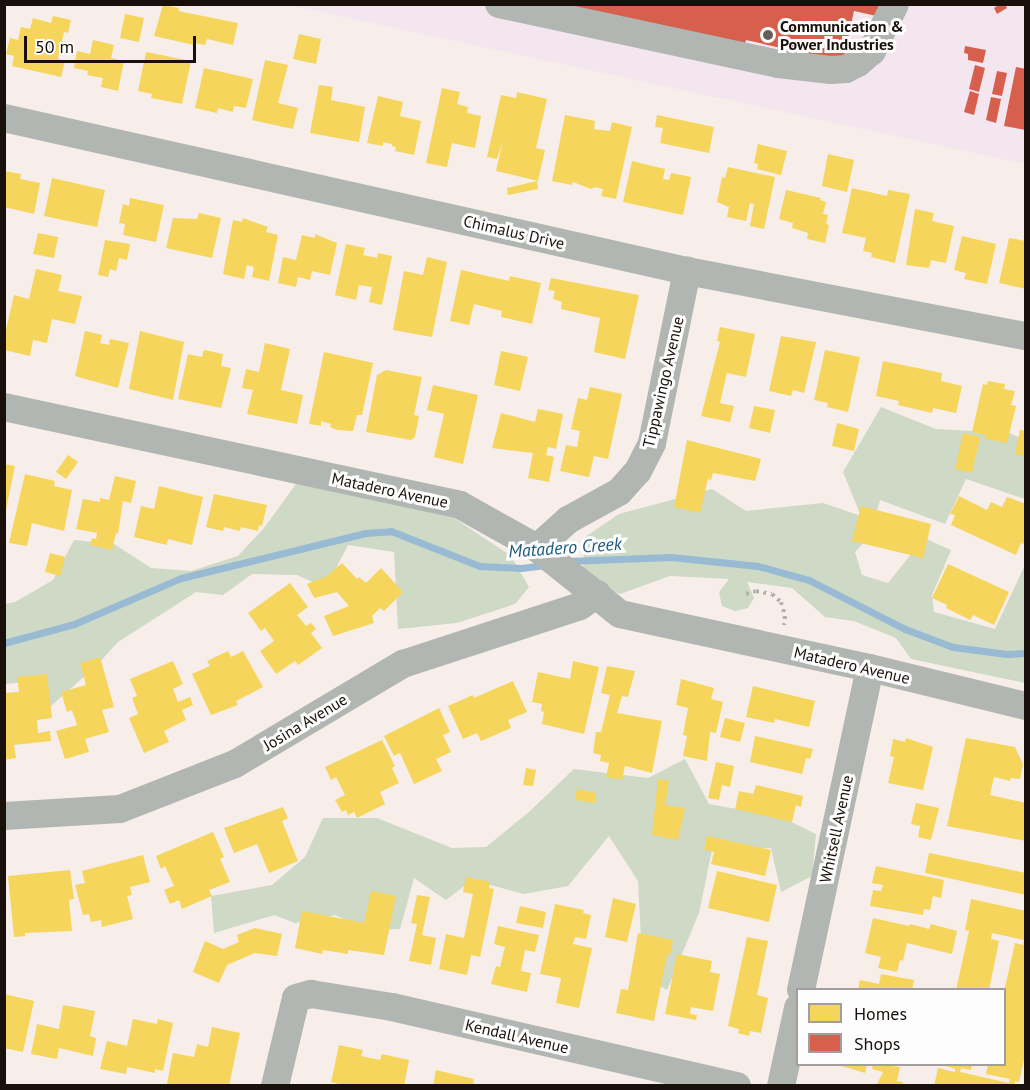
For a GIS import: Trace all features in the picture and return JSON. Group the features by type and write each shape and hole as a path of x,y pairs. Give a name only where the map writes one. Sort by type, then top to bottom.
{"street":[{"path":"499,4 779,64 831,70 846,69 858,63 872,51 895,4"},
{"name":"Chimalus Drive","path":"4,118 687,271 1026,336"},
{"name":"Tippawingo Avenue","path":"541,551 568,520 619,492 638,471 652,443 687,271"},
{"name":"Matadero Avenue","path":"4,407 460,505 541,551 573,574 620,614 870,668 1026,706"},
{"name":"Josina Avenue","path":"4,816 120,809 235,764 403,664 580,606 597,594"},
{"name":"Whitsell Avenue","path":"801,988 870,668"},
{"name":"Kendall Avenue","path":"275,1086 296,998 311,994 392,1007 737,1086"},
{"path":"781,1086 796,1017"}],"path":[{"path":"746,594 760,591 772,594 781,602 785,616 780,649"}],"shaded area":[{"path":"288,5 1025,5 1025,164"}],"green space":[{"path":"881,407 936,429 1009,433 1025,440 1025,499 966,479 945,524 880,500 870,536 855,552 862,575 888,583 924,538 951,550 932,595 934,612 995,629 1025,565 1025,683 911,659 896,638 854,621 825,617 792,588 747,582 754,598 748,608 735,611 722,606 719,592 729,579 670,576 620,594 582,580 585,537 619,514 712,489 746,511 823,503 861,516 843,472"},
{"path":"299,480 442,510 511,556 529,587 515,604 457,623 398,629 394,552 348,545 326,588 297,575 252,574 223,595 196,592 118,642 96,666 51,706 40,681 5,684 4,604 15,602 53,580 74,540 114,544 151,568 191,571 238,556 264,528"},
{"path":"685,759 709,804 781,817 816,834 812,876 781,892 771,848 712,850 699,913 667,990 643,976 638,881 609,836 568,886 524,894 472,880 446,900 414,878 400,929 368,930 335,915 295,923 274,915 214,933 211,896 272,885 305,857 323,818 377,818 452,848 486,847 529,812 574,769 648,778"}],"building: Homes":[{"path":"163,5 179,8 178,11 238,23 233,45 207,39 205,45 194,43 194,45 154,36"},
{"path":"125,14 144,18 139,42 120,38"},
{"path":"53,16 71,20 68,33 64,32 58,59 65,61 61,77 12,66 14,56 6,54 10,38 18,40 21,27 30,29 33,18 51,23"},
{"path":"299,34 321,39 316,64 293,59"},
{"path":"93,40 114,45 111,58 124,61 118,91 101,87 103,78 87,75 88,71 74,68 77,51 90,54"},
{"path":"146,52 191,61 182,104 151,98 152,94 138,91"},
{"path":"265,60 288,65 278,103 298,108 293,129 252,120"},
{"path":"204,68 253,79 246,108 234,106 233,112 218,108 217,113 195,108"},
{"path":"319,85 333,87 331,100 365,107 359,142 310,133"},
{"path":"442,88 460,92 457,104 468,107 467,113 481,116 475,148 452,143 447,167 426,163"},
{"path":"517,92 547,99 536,148 545,150 538,181 496,171 503,140 497,159 487,157 501,95 516,98"},
{"path":"378,96 403,102 400,116 421,121 414,155 395,151 396,147 392,144 383,142 383,146 367,143"},
{"path":"565,115 595,121 594,129 610,131 612,122 632,127 616,199 601,196 603,189 595,187 591,189 573,182 572,185 552,181"},
{"path":"657,115 714,127 709,153 660,143 663,128 655,127"},
{"path":"758,144 787,151 781,175 757,169 758,164 754,163"},
{"path":"828,154 854,160 847,192 822,186"},
{"path":"632,161 665,169 663,179 669,180 671,173 691,177 683,215 623,202"},
{"path":"728,167 775,177 764,229 750,226 754,204 750,203 746,221 727,217 729,207 717,202 722,177 725,178"},
{"path":"4,171 21,174 20,179 40,183 34,214 4,207"},
{"path":"52,178 105,190 97,227 44,216"},
{"path":"537,181 538,189 508,195 507,188"},
{"path":"852,188 887,196 888,190 910,194 895,263 871,257 872,253 863,251 866,238 842,233"},
{"path":"786,190 821,198 820,200 826,202 823,214 828,215 826,224 829,225 825,243 807,239 808,233 792,228 793,223 779,219"},
{"path":"130,198 164,205 156,242 123,235 125,224 119,223 123,204 129,206"},
{"path":"915,209 934,213 932,221 954,226 946,263 931,260 929,268 906,265"},
{"path":"199,213 221,218 212,258 166,248 173,218 197,219"},
{"path":"243,218 268,227 266,232 278,235 269,281 252,277 254,267 247,265 244,279 223,274 233,220 242,222"},
{"path":"38,233 58,237 54,258 33,254"},
{"path":"315,234 337,243 330,275 312,271 310,280 298,277 296,287 278,283 283,257 296,260 302,235 315,238"},
{"path":"962,236 996,244 987,284 964,279 966,273 954,270"},
{"path":"1009,238 1026,241 1026,289 999,283"},
{"path":"105,240 130,244 127,260 119,258 116,271 110,269 108,277 98,275"},
{"path":"346,244 365,248 363,255 377,258 378,253 392,256 382,305 369,302 372,287 359,285 356,300 335,295"},
{"path":"427,257 447,262 432,337 393,330 404,271 423,275"},
{"path":"36,269 62,275 58,291 82,296 75,324 52,319 47,343 33,340 30,356 4,350 4,338 14,295 29,299"},
{"path":"461,270 509,281 510,276 541,283 532,324 501,317 502,311 474,304 469,325 450,321"},
{"path":"551,278 639,295 625,359 594,352 600,318 561,309 562,302 553,299 555,291 548,290"},
{"path":"720,327 755,334 746,377 727,373 720,403 734,406 730,422 701,416 720,342 717,341"},
{"path":"85,331 102,335 100,343 109,345 110,339 129,343 118,388 75,376"},
{"path":"140,331 184,342 173,400 129,389"},
{"path":"781,336 816,342 804,393 793,390 791,396 769,391"},
{"path":"265,343 290,349 281,390 303,395 297,424 247,414 253,390 242,388 246,369 259,372"},
{"path":"204,350 223,354 221,366 231,368 221,408 178,399 188,354 202,357"},
{"path":"825,350 860,357 848,412 827,407 828,403 814,400"},
{"path":"501,351 528,357 520,391 494,385"},
{"path":"324,352 373,363 362,415 357,415 353,431 337,430 330,427 331,424 321,421 321,426 309,424"},
{"path":"883,361 942,373 941,381 962,386 956,413 933,408 932,413 898,405 899,401 876,396"},
{"path":"386,370 422,377 414,415 419,416 415,437 411,440 366,432 377,375"},
{"path":"988,381 1005,384 1004,389 1015,391 1011,405 1016,406 1007,443 986,439 986,435 972,432 983,384 987,385"},
{"path":"433,385 478,395 463,464 434,457 444,414 427,410"},
{"path":"590,387 622,394 608,459 594,456 589,477 560,471 566,445 577,447 580,431 571,429 578,398 587,400"},
{"path":"754,406 775,410 770,433 749,428"},
{"path":"538,409 563,414 556,449 548,447 546,455 554,457 549,482 528,478 533,453 492,448 501,413 535,422"},
{"path":"837,423 859,429 854,451 832,446"},
{"path":"1020,430 1026,431 1026,456 1015,454"},
{"path":"963,433 980,437 972,473 955,469"},
{"path":"687,440 761,459 755,481 713,473 711,480 708,479 700,513 674,507"},
{"path":"68,455 78,462 66,479 56,472"},
{"path":"4,464 15,466 6,510 4,509"},
{"path":"25,474 55,481 54,486 72,490 64,531 32,523 27,546 9,543"},
{"path":"115,476 136,481 131,503 123,501 118,534 116,533 112,550 90,545 92,538 96,539 97,533 76,529 83,499 100,502 100,498 109,500"},
{"path":"159,486 203,497 192,545 168,539 167,545 134,537 141,506 154,509"},
{"path":"214,494 267,505 262,526 259,525 258,531 241,527 240,531 224,527 223,531 206,527"},
{"path":"959,496 987,510 991,502 1002,507 1007,497 1026,504 1026,545 1021,543 1016,555 951,525 955,515 950,514"},
{"path":"861,506 931,524 923,558 852,541"},
{"path":"50,553 65,557 60,576 45,572"},
{"path":"342,563 357,579 359,577 366,583 381,568 403,592 384,611 380,608 372,616 374,623 333,636 324,616 349,606 337,592 314,598 307,584 327,576"},
{"path":"948,564 1009,592 994,625 973,615 970,620 932,598"},
{"path":"290,583 308,607 297,615 306,626 311,623 316,629 311,633 322,648 298,665 295,661 276,674 260,651 274,641 265,628 261,631 248,613"},
{"path":"228,651 231,657 243,651 263,687 236,701 238,705 211,715 192,674 210,666 207,661"},
{"path":"100,657 114,707 102,710 109,732 85,739 89,752 65,759 56,731 77,725 72,710 67,712 61,692 86,685 80,663"},
{"path":"173,661 183,684 173,689 178,702 190,697 193,705 182,710 186,720 164,731 169,742 144,753 129,718 138,714 132,698 137,696 130,679"},
{"path":"573,661 599,667 584,734 542,724 544,712 541,711 542,704 532,702 538,672 570,679"},
{"path":"607,666 635,671 628,697 622,696 617,713 662,721 652,773 625,766 622,780 606,777 609,763 600,761 601,755 593,753 596,732 601,732 610,695 601,693"},
{"path":"47,674 52,718 37,720 38,733 50,731 51,741 14,745 16,758 4,760 4,693 19,692 17,677"},
{"path":"681,679 714,688 711,699 723,702 716,733 710,732 707,761 683,756 687,736 683,735 688,708 676,705"},
{"path":"513,681 527,712 508,720 511,728 481,741 477,733 463,739 448,706 473,695 474,698"},
{"path":"753,686 815,701 809,727 775,719 774,723 746,717"},
{"path":"439,708 450,732 443,735 451,752 436,759 442,771 414,784 400,753 394,756 384,736"},
{"path":"725,718 745,723 740,742 720,737"},
{"path":"755,736 813,749 810,759 806,758 802,774 750,762"},
{"path":"906,738 933,747 923,790 888,783 894,757 890,756 893,739 905,742"},
{"path":"966,738 1015,747 1023,764 1020,779 1011,778 1010,781 994,777 990,795 1026,803 1026,841 947,826"},
{"path":"382,740 395,766 392,768 399,783 380,792 385,804 357,818 354,812 348,815 346,810 342,812 335,800 345,795 336,777 331,780 325,767"},
{"path":"716,762 734,766 730,787 722,785 719,800 708,798"},
{"path":"526,768 536,770 533,786 523,785"},
{"path":"658,779 669,781 665,805 685,808 678,840 652,835"},
{"path":"756,785 803,796 801,807 796,805 792,822 735,809 739,791 753,794"},
{"path":"577,789 596,793 595,803 575,800"},
{"path":"916,803 939,808 931,840 918,837 920,826 911,824"},
{"path":"283,807 288,818 282,821 298,861 269,873 257,844 234,853 224,828"},
{"path":"213,832 224,857 220,859 230,882 209,890 212,896 182,909 179,900 170,904 164,890 174,886 165,866 161,869 156,856"},
{"path":"707,836 771,850 765,876 711,864 714,852 704,849"},
{"path":"929,853 1026,873 1026,895 925,873"},
{"path":"143,855 150,882 130,887 132,895 127,896 133,919 102,927 101,920 91,922 89,914 83,915 75,885 85,883 82,871"},
{"path":"876,866 944,880 941,898 933,896 930,910 924,909 923,915 870,906 873,890 881,891 883,885 872,883"},
{"path":"70,870 74,899 69,900 72,931 25,933 25,936 14,937 8,876"},
{"path":"717,871 777,885 769,922 708,908"},
{"path":"466,877 490,882 489,888 494,889 480,957 471,955 467,975 439,969 446,934 464,938 473,894 463,892"},
{"path":"371,891 396,896 384,955 348,950 348,954 323,950 322,954 295,948 302,911 364,923"},
{"path":"417,895 430,897 422,935 436,938 431,965 409,961 417,924 411,923"},
{"path":"613,898 636,904 627,942 605,937"},
{"path":"971,899 1026,911 1026,1051 1019,1082 1015,1081 1015,1086 934,1086 938,1068 955,1072 955,1069 946,1066 972,1066 971,1070 961,1068 960,1072 1009,1083 1010,1079 986,1074 988,1066 1006,1066 1005,988 1015,943 1023,945 1024,940 992,933 991,939 999,941 989,988 956,988 969,931 965,930"},
{"path":"555,904 584,910 583,913 591,915 586,939 575,937 573,944 592,948 579,1008 556,1003 561,978 540,974"},
{"path":"520,906 546,912 543,928 516,923"},
{"path":"873,918 929,929 931,924 957,931 952,954 907,943 903,961 900,960 897,972 878,968 881,957 865,953"},
{"path":"498,926 539,935 535,952 525,950 521,971 531,973 527,992 491,984 496,966 500,967 505,947 494,944"},
{"path":"255,928 282,934 277,956 255,953 227,965 219,983 193,972 205,941 223,949 239,942 237,935"},
{"path":"638,933 673,940 670,955 667,955 654,1021 616,1013 621,989 628,990"},
{"path":"747,937 768,941 757,995 768,998 761,1033 750,1031 749,1036 738,1033 739,1029 728,1026"},
{"path":"677,954 712,961 710,972 720,974 713,1011 691,1007 690,1014 697,1015 696,1020 665,1014"},
{"path":"881,974 914,980 912,988 858,988 860,980 879,984"},
{"path":"4,994 34,1001 23,1052 4,1048"},
{"path":"63,1005 95,1011 90,1036 96,1038 93,1056 59,1048 57,1059 31,1054 37,1024 59,1029"},
{"path":"133,1019 157,1024 158,1019 173,1023 163,1071 155,1069 155,1073 127,1067 126,1074 100,1069 107,1041 127,1046"},
{"path":"212,1027 240,1033 229,1086 167,1084 173,1053 194,1057 197,1044 208,1047"},
{"path":"339,1045 363,1050 361,1056 380,1060 382,1054 409,1060 404,1086 346,1086 331,1082"},
{"path":"842,1066 867,1066 865,1073"},
{"path":"873,1066 900,1067 897,1081 903,1082 903,1086 876,1086 883,1072 872,1069"},
{"path":"436,1070 474,1079 473,1086 433,1086"}],"building: Shops":[{"name":"Communication & Power Industries","path":"535,4 884,4 881,17 854,11 843,62 746,40 744,48"},
{"path":"1005,4 1007,8 997,14 994,8"},
{"path":"965,46 986,50 983,63 968,60 968,54 964,53"},
{"path":"975,65 985,68 979,92 969,89"},
{"path":"1016,67 1026,69 1026,130 1004,126"},
{"path":"997,71 1007,73 1002,96 992,94"},
{"path":"970,91 979,94 974,115 964,112"},
{"path":"991,97 1001,99 996,123 986,120"}],"waterway":[{"name":"Matadero Creek","path":"4,643 74,624 181,578 365,533 391,531 480,566 521,568 544,565"},
{"name":"Matadero Creek","path":"567,561 671,557 758,566 809,580 905,629 953,647 1007,654 1026,653"}],"place":[{"name":"Communication & Power Industries","path":"768,35"}]}
